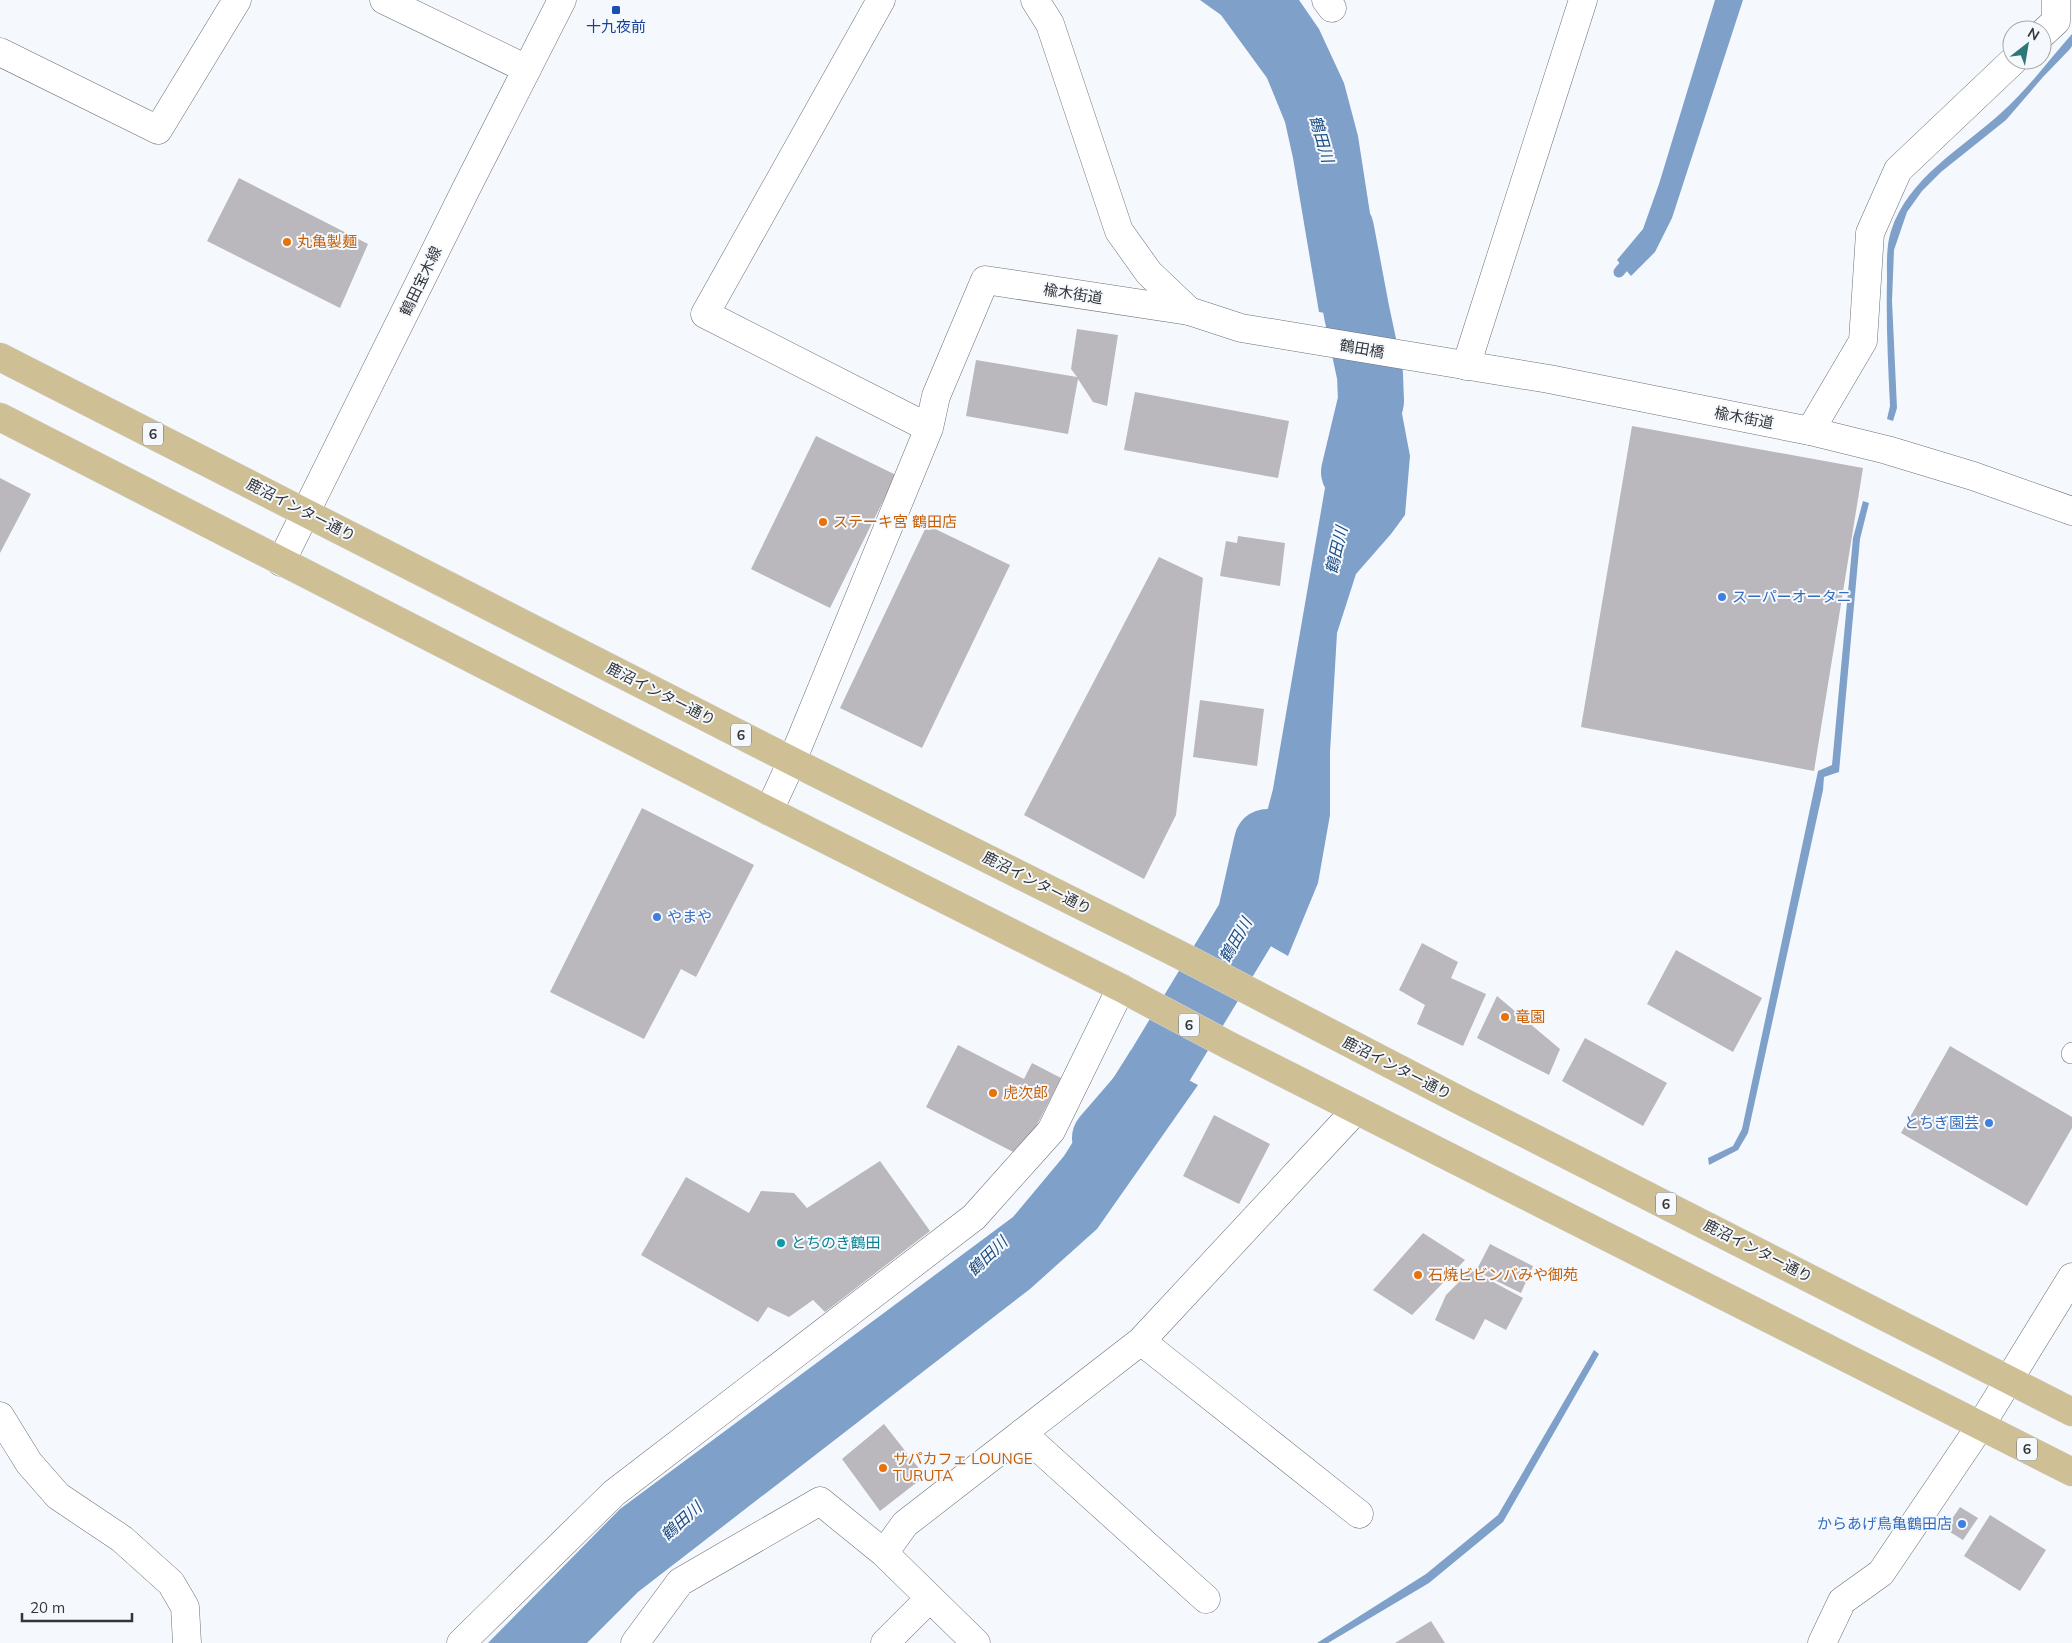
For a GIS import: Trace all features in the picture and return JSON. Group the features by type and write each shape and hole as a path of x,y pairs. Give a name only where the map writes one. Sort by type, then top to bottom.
{"main road":[{"name":"鹿沼インター通り","path":"0,357 792,761 1178,954 2072,1412"},
{"name":"6","path":"0,417 769,811 1121,988 1230,1046 2072,1472"}],"street":[{"path":"0,52 158,130 237,0"},
{"path":"384,0 527,69"},
{"name":"鶴田宝木線","path":"281,562 562,0"},
{"path":"769,811 792,761 929,428 705,314 881,0"},
{"path":"1035,0 1050,24 1119,231 1149,273 1189,311"},
{"path":"1326,0 1332,8 1336,0"},
{"path":"1466,366 1583,0"},
{"path":"2052,25 2056,21 2056,0"},
{"path":"1810,431 1863,341 1870,233 1898,170 2003,70"},
{"name":"楡木街道","path":"929,428 936,396 984,280 1189,311 1241,328 1315,342"},
{"name":"鶴田橋","path":"1315,342 1408,357"},
{"name":"楡木街道","path":"1408,357 1549,379 1810,431 1886,450 1973,476 2072,511"},
{"path":"461,1643 614,1493 974,1218 1051,1131 1121,988"},
{"path":"884,1553 905,1524 1141,1341 1356,1110"},
{"path":"1822,1643 1842,1601 1881,1573 1981,1426 2072,1277"},
{"path":"1141,1341 1359,1514"},
{"path":"0,1416 29,1463 58,1496 122,1539 171,1583 185,1607 187,1643"},
{"path":"1022,1433 1206,1599"},
{"path":"635,1643 680,1582 820,1501 884,1553 976,1643"},
{"path":"885,1643 930,1598"}],"water":[{"path":"1200,0 1299,0 1319,29 1344,83 1358,136 1387,323 1319,312 1293,158 1285,122 1267,78 1221,15"},
{"path":"1715,0 1743,0 1672,218 1655,252 1631,276 1617,260 1643,229 1659,184"},
{"path":"2072,34 2072,46 2052,68 2052,58"},
{"path":"2042,70 2050,70 2006,120 1941,172 1922,191 1907,212 1894,250 1892,301 1897,408 1893,421 1887,419 1890,406 1887,256 1891,231 1899,212 1910,195 1937,166 2011,104"},
{"path":"1344,378 1397,387 1410,456 1405,515 1356,574 1337,633 1330,752 1330,815 1318,883 1288,956 1233,925 1248,884 1273,789"},
{"path":"1863,501 1869,503 1860,539 1839,772 1824,777 1823,790 1748,1133 1738,1150 1709,1165 1708,1158 1733,1146 1742,1129 1818,771 1832,765 1853,538"},
{"path":"1131,1050 1198,1085 1097,1229 1030,1289 638,1592 587,1643 488,1643 620,1509 1013,1217 1064,1156"},
{"path":"1594,1350 1599,1354 1503,1522 1429,1583 1328,1643 1317,1643 1426,1574 1498,1515"}],"building":[{"name":"丸亀製麺","path":"239,178 368,244 340,308 207,241"},
{"path":"1077,329 1118,335 1107,406 1093,402 1078,379 1068,434 966,416 976,360 1077,377 1071,369"},
{"path":"1135,392 1289,421 1278,478 1124,450"},
{"name":"スーパーオータニ","path":"1632,426 1863,468 1814,771 1581,727"},
{"name":"ステーキ宮 鶴田店","path":"816,436 896,475 830,608 751,569"},
{"path":"0,478 31,494 0,553"},
{"path":"927,525 1010,565 922,748 840,708"},
{"path":"1238,536 1285,543 1280,586 1220,576 1226,541 1237,543"},
{"path":"1159,557 1203,578 1176,815 1144,879 1024,815"},
{"path":"1200,700 1264,709 1257,766 1193,757"},
{"name":"やまや","path":"642,808 754,865 696,977 681,969 644,1039 550,992"},
{"path":"1422,943 1458,962 1451,978 1486,994 1463,1046 1417,1024 1425,1005 1399,990"},
{"path":"1676,950 1762,998 1733,1052 1647,1004"},
{"name":"竜園","path":"1497,996 1560,1049 1549,1075 1477,1038"},
{"path":"1585,1038 1667,1083 1643,1126 1562,1081"},
{"name":"虎次郎","path":"958,1045 1024,1079 1032,1063 1061,1078 1021,1156 926,1107"},
{"name":"とちぎ園芸","path":"1950,1046 2072,1117 2072,1128 2027,1206 1901,1133"},
{"path":"1214,1115 1270,1144 1239,1204 1183,1176"},
{"name":"とちのき鶴田","path":"880,1161 930,1231 825,1312 813,1300 789,1317 768,1307 758,1322 641,1255 686,1177 749,1213 761,1191 794,1193 807,1208"},
{"name":"石焼ビビンバみや御苑","path":"1423,1233 1465,1260 1412,1315 1373,1290"},
{"path":"1490,1244 1533,1266 1521,1293 1476,1271"},
{"path":"1471,1270 1523,1298 1506,1330 1485,1319 1474,1340 1435,1320 1446,1295"},
{"name":"サパカフェ LOUNGE TURUTA","path":"884,1424 925,1476 880,1511 842,1459"},
{"name":"からあげ鳥亀鶴田店","path":"1960,1507 1978,1518 1963,1540 1945,1529"},
{"path":"1990,1515 2046,1550 2020,1591 1964,1556"},
{"path":"1431,1621 1445,1643 1395,1643"}],"waterway":[{"name":"鶴田川","path":"1341,229 1370,375 1371,401 1354,472"},
{"path":"1619,272 1633,255"},
{"name":"鶴田川","path":"1105,1138 1156,1079 1157,1071 1250,917 1267,842"}],"place":[{"name":"十九夜前","path":"616,10"},
{"name":"丸亀製麺","path":"287,242"},
{"name":"ステーキ宮 鶴田店","path":"823,522"},
{"name":"スーパーオータニ","path":"1722,597"},
{"name":"やまや","path":"657,917"},
{"name":"竜園","path":"1505,1017"},
{"name":"虎次郎","path":"993,1093"},
{"name":"とちぎ園芸","path":"1989,1123"},
{"name":"とちのき鶴田","path":"781,1243"},
{"name":"石焼ビビンバみや御苑","path":"1418,1275"},
{"name":"サパカフェ LOUNGE TURUTA","path":"883,1468"},
{"name":"からあげ鳥亀鶴田店","path":"1962,1524"}]}
